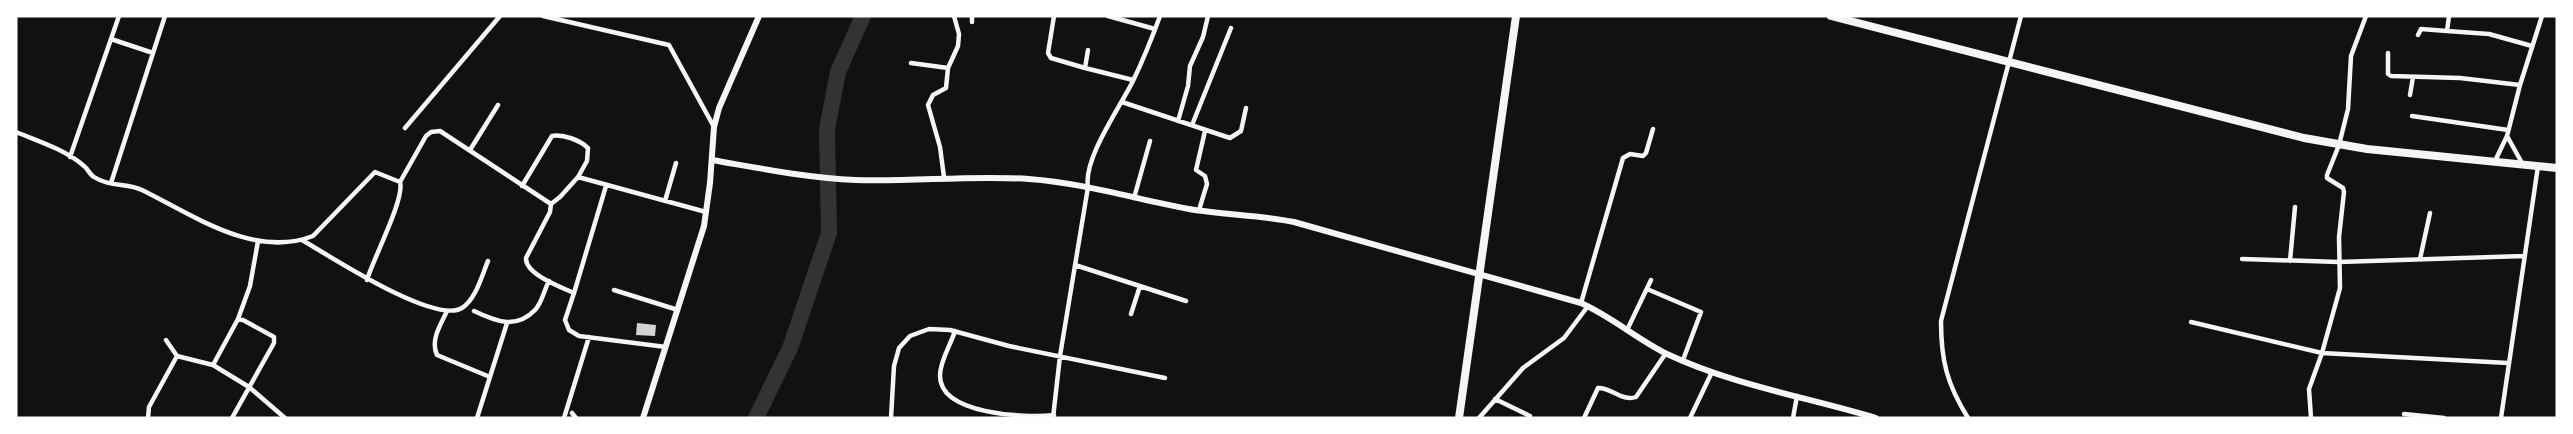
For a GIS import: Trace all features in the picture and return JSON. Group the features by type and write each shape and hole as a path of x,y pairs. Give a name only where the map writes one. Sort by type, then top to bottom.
{"main road":[{"path":"643,418 678,310 706,212 714,127 724,94 759,16"},
{"path":"1459,418 1516,16"},
{"path":"1831,16 2009,64 2339,145 2405,154 2557,168"},
{"path":"712,160 811,176 853,180 944,177 1030,179 1088,187 1199,210 1294,222 1585,305 1628,328 1666,353 1712,372 1748,384 1874,418"}],"street":[{"path":"70,157 119,16"},
{"path":"111,184 165,16"},
{"path":"405,128 500,16"},
{"path":"543,16 669,45 714,127"},
{"path":"944,177 940,147 928,105 933,95 946,88 948,68 958,46 959,34 954,16"},
{"path":"1054,16 1048,54 1051,58 1133,80"},
{"path":"1108,16 1155,29"},
{"path":"956,331 941,368 941,381 946,391 978,410 1024,417 1053,416 1060,356 1088,187 1086,177 1092,160 1133,80 1160,16"},
{"path":"1178,121 1188,86 1190,66 1203,37 1208,16"},
{"path":"1968,418 1951,389 1945,372 1941,349 1941,321 2021,16"},
{"path":"2311,418 2309,389 2322,354 2340,288 2339,262 2344,192 2343,188 2328,178 2327,175 2339,145 2349,104 2351,56 2366,16"},
{"path":"2448,31 2450,16"},
{"path":"2495,161 2507,136 2520,85 2542,16"},
{"path":"1192,125 1231,28"},
{"path":"2418,35 2421,29 2490,34 2532,46"},
{"path":"112,39 153,53"},
{"path":"1085,68 1088,50"},
{"path":"2388,53 2389,75 2460,78 2520,85"},
{"path":"911,63 948,68"},
{"path":"2410,95 2413,77"},
{"path":"1122,102 1228,138 1236,136 1241,131 1246,108"},
{"path":"470,150 498,105"},
{"path":"2412,116 2508,130"},
{"path":"1479,418 1530,362 1564,338 1585,305 1623,158 1630,154 1643,156 1646,153 1653,129"},
{"path":"367,280 396,207 401,187 400,182 431,132 440,131 550,204 552,208 548,218 526,260 528,268 574,293"},
{"path":"1199,210 1207,184 1205,176 1196,170 1205,131"},
{"path":"16,132 70,157 84,166 94,177 111,184 140,189 220,230 272,242 302,240 313,236 375,172 400,182"},
{"path":"522,186 553,135 580,142 588,148 587,160 578,176 560,197 550,204"},
{"path":"2507,136 2522,164"},
{"path":"1134,198 1150,141"},
{"path":"665,201 676,163"},
{"path":"2501,418 2538,166"},
{"path":"578,176 606,186 706,212"},
{"path":"606,186 566,325 574,334 666,347"},
{"path":"2290,261 2295,206"},
{"path":"2420,258 2430,213"},
{"path":"213,365 238,319 250,286 258,240"},
{"path":"302,240 367,280 420,303 447,311 456,311 464,307 471,299 488,261"},
{"path":"2242,258 2339,262 2524,256"},
{"path":"1075,265 1186,301"},
{"path":"1628,328 1652,280"},
{"path":"474,312 499,323 521,320 536,309 549,281"},
{"path":"1131,314 1140,286"},
{"path":"1647,289 1701,312 1683,360"},
{"path":"614,290 678,310"},
{"path":"447,311 435,338 434,350 437,354 490,377"},
{"path":"232,418 274,343 274,337 238,319"},
{"path":"2191,322 2322,354 2508,363"},
{"path":"477,418 507,323"},
{"path":"891,418 894,366 897,353 910,336 923,330 956,331 1009,346 1165,378"},
{"path":"564,418 589,337"},
{"path":"166,340 177,356 213,365 249,388 285,418"},
{"path":"1584,418 1598,388 1603,388 1625,398 1636,397 1666,353"},
{"path":"148,418 149,407 177,356"},
{"path":"1690,418 1712,372"},
{"path":"1793,418 1797,396"},
{"path":"1495,399 1530,416"},
{"path":"572,413 576,418"},
{"path":"2404,414 2444,418"}],"building":[{"path":"637,323 656,325 655,336 636,335"}],"waterway":[{"path":"756,418 790,348 829,233 827,129 838,72 863,16"}]}
